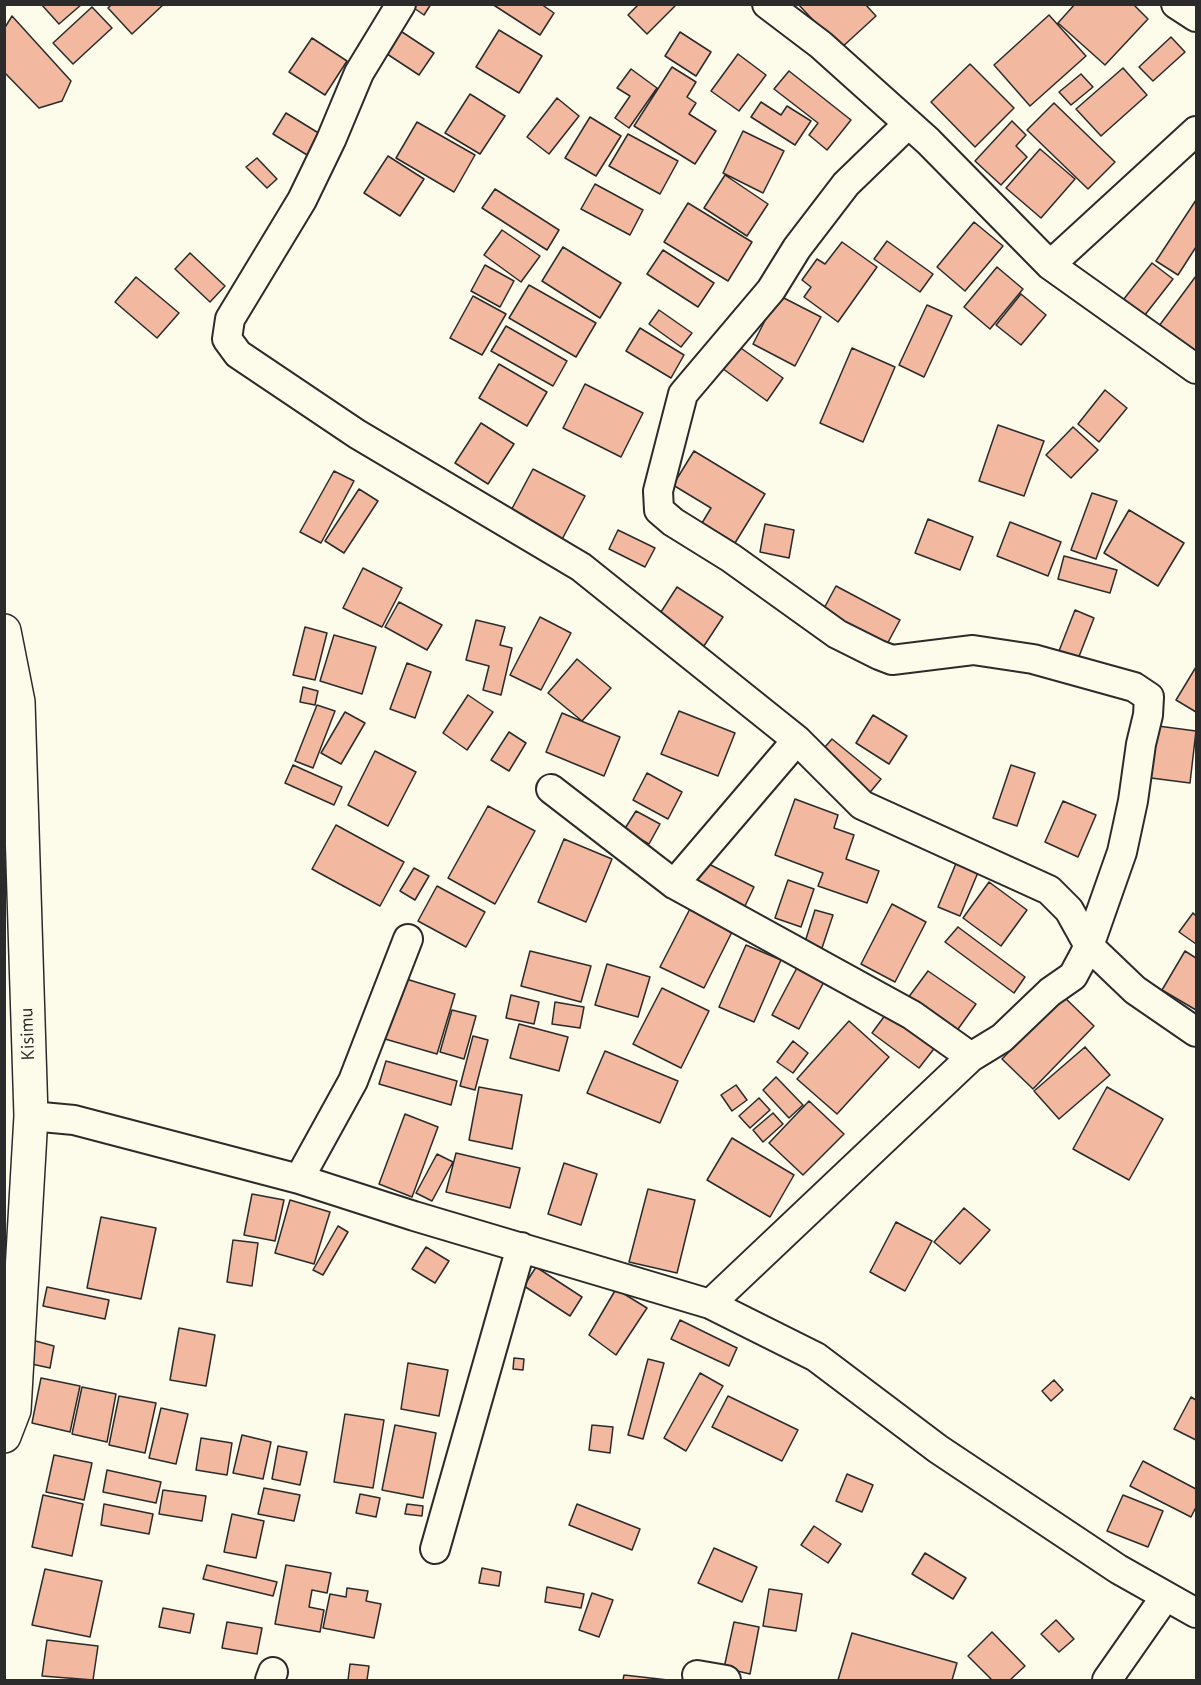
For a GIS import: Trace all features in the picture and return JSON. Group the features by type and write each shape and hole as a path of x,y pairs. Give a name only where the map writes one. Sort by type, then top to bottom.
{"street":[{"path":"401,4 359,73 332,140 302,200 230,319 227,339 238,354 357,434 581,567 797,740 862,805 1049,890 1069,910 1089,946 1135,990 1197,1032"},
{"path":"767,4 821,45 928,141 1050,265 1197,369"},
{"path":"1176,4 1197,17"},
{"path":"710,1304 971,1057 1002,1038 1050,992 1073,976 1089,946 1122,852 1148,716 1149,697 1134,687 1033,659 972,650 892,660 879,655 837,634 731,558 673,522 659,510 658,491 683,394 771,291 797,249 846,184 908,124"},
{"path":"1050,265 1197,131"},
{"name":"Kisimu","path":"4,631 18,702 31,1116 8,1417"},
{"path":"674,884 797,740"},
{"path":"551,789 674,884 912,1015 971,1057"},
{"path":"300,1179 353,1081 408,939"},
{"path":"31,1116 74,1120 300,1179 414,1216 710,1304 816,1357 938,1449 1118,1569 1197,1613"},
{"path":"435,1549 521,1247"},
{"path":"1107,1680 1165,1597"},
{"path":"697,1675 726,1680"}],"building":[{"path":"41,4 82,4 59,24"},
{"path":"112,4 164,4 132,34 108,8"},
{"path":"408,4 431,4 424,15"},
{"path":"492,4 541,4 554,13 540,35"},
{"path":"639,4 677,4 647,34 628,15"},
{"path":"798,4 865,4 876,16 840,49"},
{"path":"1075,4 1133,4 1148,19 1105,65 1058,23"},
{"path":"92,7 112,28 73,64 53,43"},
{"path":"1049,15 1086,56 1030,106 994,65"},
{"path":"12,16 71,81 62,101 39,108 4,72 4,29"},
{"path":"396,28 434,53 419,75 381,50"},
{"path":"499,30 542,56 519,93 476,67"},
{"path":"680,32 711,52 696,76 665,56"},
{"path":"1171,37 1185,52 1153,81 1139,67"},
{"path":"312,38 347,61 325,95 289,72"},
{"path":"738,54 766,75 739,111 711,91"},
{"path":"970,64 1014,108 975,147 931,102"},
{"path":"672,67 696,82 687,97 696,103 689,114 716,131 695,164 634,126"},
{"path":"1123,68 1147,95 1101,136 1076,109"},
{"path":"631,69 657,88 629,128 615,118 630,96 617,88"},
{"path":"789,71 851,120 827,150 809,135 818,123 774,89"},
{"path":"1081,74 1093,87 1071,105 1059,92"},
{"path":"470,94 505,116 480,154 445,133"},
{"path":"557,98 579,116 549,154 527,137"},
{"path":"761,102 781,115 787,106 811,121 795,145 751,117"},
{"path":"1054,103 1115,162 1088,189 1027,130"},
{"path":"286,113 325,137 312,158 273,134"},
{"path":"590,117 621,136 596,176 565,158"},
{"path":"1012,121 1026,135 1016,146 1027,157 1001,185 975,161"},
{"path":"417,122 475,155 454,192 396,158"},
{"path":"743,131 784,151 763,193 723,173"},
{"path":"628,134 678,161 660,194 609,166"},
{"path":"1040,149 1075,179 1041,218 1006,188"},
{"path":"388,156 424,179 400,216 364,193"},
{"path":"257,158 277,179 267,188 246,167"},
{"path":"725,175 768,204 747,236 704,208"},
{"path":"595,184 643,210 630,235 581,209"},
{"path":"495,189 559,230 547,250 482,208"},
{"path":"1196,200 1196,247 1178,275 1156,261"},
{"path":"688,203 752,242 728,281 664,242"},
{"path":"974,222 1003,246 965,291 937,267"},
{"path":"502,230 540,256 521,282 484,255"},
{"path":"887,241 933,274 920,292 874,259"},
{"path":"842,242 877,267 838,322 804,297 811,287 802,280 817,259 825,264"},
{"path":"563,247 621,283 600,318 542,281"},
{"path":"663,250 714,283 698,307 647,274"},
{"path":"190,253 225,286 210,302 175,269"},
{"path":"1152,263 1173,279 1141,320 1120,304"},
{"path":"485,265 514,281 500,307 471,291"},
{"path":"997,267 1023,289 990,329 964,307"},
{"path":"1196,276 1196,354 1159,326"},
{"path":"136,277 179,313 157,338 115,302"},
{"path":"529,285 596,323 576,357 509,318"},
{"path":"1021,294 1046,315 1021,345 996,325"},
{"path":"778,295 821,317 795,366 753,344"},
{"path":"473,296 506,314 482,355 450,338"},
{"path":"927,305 952,316 924,377 899,365"},
{"path":"659,310 692,333 681,347 649,324"},
{"path":"506,326 567,361 553,386 491,351"},
{"path":"640,328 684,355 671,378 626,351"},
{"path":"731,341 783,378 767,401 715,363"},
{"path":"852,348 895,367 863,442 820,423"},
{"path":"499,364 547,392 527,426 479,398"},
{"path":"585,384 643,413 621,457 563,428"},
{"path":"1105,390 1127,408 1099,442 1078,424"},
{"path":"481,423 514,444 488,484 455,463"},
{"path":"998,425 1044,441 1024,496 979,481"},
{"path":"1073,427 1098,450 1071,478 1046,455"},
{"path":"694,451 765,494 735,543 702,523 711,508 673,485"},
{"path":"533,469 585,496 559,545 507,518"},
{"path":"334,471 354,481 321,543 300,532"},
{"path":"359,489 378,501 344,553 325,541"},
{"path":"1092,493 1117,501 1096,559 1071,550"},
{"path":"1129,510 1184,543 1158,586 1104,553"},
{"path":"928,519 973,537 960,570 915,553"},
{"path":"1010,522 1061,542 1048,576 997,556"},
{"path":"765,524 794,530 789,558 760,552"},
{"path":"618,530 655,548 645,567 609,549"},
{"path":"1064,556 1117,570 1110,593 1058,579"},
{"path":"363,568 402,588 382,627 343,608"},
{"path":"836,586 900,620 885,648 821,614"},
{"path":"677,587 723,617 698,655 652,626"},
{"path":"399,602 442,625 427,650 385,627"},
{"path":"1075,610 1094,618 1078,659 1059,651"},
{"path":"540,617 571,633 541,690 510,675"},
{"path":"476,620 505,627 500,645 512,648 501,695 483,690 489,666 466,660"},
{"path":"305,627 327,633 315,680 293,675"},
{"path":"334,635 376,647 362,694 320,681"},
{"path":"577,659 611,688 582,721 548,693"},
{"path":"407,663 431,672 415,718 390,709"},
{"path":"1196,667 1196,712 1176,700"},
{"path":"303,687 318,691 315,705 300,702"},
{"path":"468,695 493,712 467,750 443,733"},
{"path":"317,705 335,711 313,768 295,761"},
{"path":"679,711 735,733 718,776 661,754"},
{"path":"345,712 365,723 341,764 321,753"},
{"path":"562,713 620,737 604,776 546,752"},
{"path":"873,715 907,736 889,764 856,743"},
{"path":"1158,726 1196,731 1190,783 1151,778"},
{"path":"509,732 526,743 509,771 491,760"},
{"path":"832,739 881,779 867,796 818,755"},
{"path":"375,751 416,772 388,826 348,805"},
{"path":"293,765 342,787 334,805 285,783"},
{"path":"1011,765 1035,773 1017,826 993,818"},
{"path":"647,773 682,792 668,819 633,800"},
{"path":"795,799 838,815 834,828 854,835 846,859 879,871 867,903 818,886 823,873 775,855"},
{"path":"1063,801 1096,815 1078,857 1045,842"},
{"path":"488,806 535,831 495,904 448,878"},
{"path":"636,811 660,824 649,844 624,830"},
{"path":"336,825 404,862 380,906 312,869"},
{"path":"564,839 612,859 586,922 538,902"},
{"path":"703,861 754,887 744,908 692,882"},
{"path":"957,861 979,870 960,916 938,907"},
{"path":"414,868 429,876 415,900 400,891"},
{"path":"788,880 814,889 801,927 775,918"},
{"path":"989,882 1027,910 1001,946 963,918"},
{"path":"437,886 485,912 466,947 418,921"},
{"path":"693,903 736,924 704,988 660,967"},
{"path":"892,904 926,922 895,982 861,964"},
{"path":"815,910 833,915 822,948 805,942"},
{"path":"1193,913 1196,916 1196,944 1179,932"},
{"path":"958,927 1025,977 1014,993 945,942"},
{"path":"746,945 781,960 754,1022 719,1007"},
{"path":"530,951 591,966 581,1002 521,986"},
{"path":"1185,951 1196,958 1196,1010 1162,990"},
{"path":"607,964 650,977 638,1017 595,1005"},
{"path":"799,964 826,978 799,1029 772,1015"},
{"path":"928,971 976,1004 953,1036 905,1002"},
{"path":"403,978 455,994 437,1054 385,1039"},
{"path":"662,988 709,1011 681,1068 633,1044"},
{"path":"511,995 539,1002 534,1024 506,1018"},
{"path":"1063,996 1094,1026 1033,1089 1002,1059"},
{"path":"555,1002 584,1007 580,1028 552,1024"},
{"path":"452,1010 476,1016 464,1059 440,1052"},
{"path":"889,1010 937,1045 919,1068 872,1033"},
{"path":"849,1021 889,1057 837,1114 797,1079"},
{"path":"519,1024 568,1037 559,1071 510,1058"},
{"path":"473,1036 488,1040 475,1090 460,1086"},
{"path":"793,1041 808,1053 793,1073 777,1062"},
{"path":"1085,1047 1110,1075 1059,1119 1034,1091"},
{"path":"605,1051 678,1081 660,1123 587,1093"},
{"path":"386,1061 457,1081 451,1105 379,1084"},
{"path":"776,1077 803,1105 789,1118 763,1090"},
{"path":"736,1085 747,1100 732,1111 721,1095"},
{"path":"479,1087 522,1095 512,1149 469,1140"},
{"path":"1107,1087 1163,1119 1129,1180 1073,1149"},
{"path":"759,1098 770,1110 750,1128 739,1116"},
{"path":"809,1101 844,1134 803,1175 769,1143"},
{"path":"773,1113 783,1124 763,1142 753,1130"},
{"path":"405,1114 438,1127 412,1197 379,1184"},
{"path":"732,1138 794,1175 770,1217 707,1180"},
{"path":"456,1153 520,1168 510,1208 446,1192"},
{"path":"437,1154 453,1162 432,1201 416,1193"},
{"path":"564,1163 597,1174 581,1225 548,1214"},
{"path":"648,1189 695,1200 677,1273 629,1262"},
{"path":"252,1194 284,1200 275,1241 244,1235"},
{"path":"290,1200 330,1212 314,1264 275,1253"},
{"path":"964,1208 990,1230 960,1264 934,1242"},
{"path":"101,1217 156,1228 141,1299 87,1288"},
{"path":"896,1222 932,1241 905,1291 870,1272"},
{"path":"338,1226 348,1232 323,1275 313,1270"},
{"path":"233,1240 258,1243 252,1286 227,1282"},
{"path":"426,1247 449,1261 435,1283 412,1269"},
{"path":"536,1267 582,1297 570,1316 524,1286"},
{"path":"47,1287 109,1300 105,1319 43,1306"},
{"path":"616,1289 647,1308 616,1355 589,1335"},
{"path":"680,1320 737,1348 729,1366 671,1339"},
{"path":"179,1328 215,1335 206,1386 170,1380"},
{"path":"32,1340 54,1346 50,1368 27,1363"},
{"path":"514,1358 524,1359 523,1370 513,1369"},
{"path":"648,1359 664,1363 643,1439 628,1435"},
{"path":"408,1363 448,1370 439,1416 401,1409"},
{"path":"700,1373 723,1386 686,1451 664,1438"},
{"path":"41,1378 80,1386 70,1432 32,1423"},
{"path":"1054,1380 1063,1390 1051,1401 1042,1391"},
{"path":"82,1387 116,1394 107,1442 72,1434"},
{"path":"119,1396 156,1403 145,1453 109,1445"},
{"path":"728,1396 798,1430 782,1461 712,1427"},
{"path":"1191,1397 1196,1400 1196,1440 1174,1429"},
{"path":"161,1408 188,1414 176,1464 149,1458"},
{"path":"345,1414 384,1420 373,1488 334,1482"},
{"path":"395,1425 436,1433 423,1498 382,1490"},
{"path":"592,1425 613,1427 610,1453 589,1450"},
{"path":"242,1435 271,1442 263,1479 233,1473"},
{"path":"201,1438 232,1443 227,1475 196,1470"},
{"path":"278,1446 307,1452 300,1485 272,1479"},
{"path":"54,1455 92,1463 84,1500 46,1492"},
{"path":"1143,1461 1196,1489 1196,1507 1191,1517 1130,1486"},
{"path":"107,1470 161,1482 156,1503 103,1492"},
{"path":"847,1474 873,1485 862,1512 836,1501"},
{"path":"264,1488 300,1495 294,1521 258,1514"},
{"path":"163,1490 206,1496 202,1521 159,1514"},
{"path":"360,1494 380,1498 376,1517 356,1513"},
{"path":"43,1495 83,1504 72,1556 32,1547"},
{"path":"1123,1495 1163,1511 1148,1547 1107,1531"},
{"path":"104,1504 153,1514 149,1534 101,1525"},
{"path":"407,1504 423,1506 422,1516 405,1514"},
{"path":"577,1504 640,1529 632,1550 569,1525"},
{"path":"232,1514 264,1521 256,1558 224,1552"},
{"path":"814,1526 841,1544 828,1563 801,1545"},
{"path":"714,1548 757,1567 742,1602 698,1583"},
{"path":"925,1553 966,1578 953,1599 912,1574"},
{"path":"207,1565 277,1582 273,1596 203,1579"},
{"path":"286,1565 331,1573 327,1593 312,1590 309,1607 324,1610 320,1632 275,1624"},
{"path":"482,1568 501,1572 499,1586 479,1583"},
{"path":"45,1569 102,1581 90,1637 32,1625"},
{"path":"547,1587 584,1594 581,1608 545,1602"},
{"path":"347,1588 368,1591 366,1601 381,1604 374,1638 323,1628 330,1594 346,1597"},
{"path":"769,1589 802,1594 796,1631 763,1626"},
{"path":"592,1593 613,1600 599,1637 579,1630"},
{"path":"163,1608 194,1614 190,1633 159,1627"},
{"path":"1056,1620 1074,1639 1059,1652 1041,1634"},
{"path":"227,1622 262,1628 257,1654 222,1648"},
{"path":"734,1622 759,1627 750,1674 724,1668"},
{"path":"992,1632 1025,1666 1010,1680 992,1680 968,1656"},
{"path":"852,1633 957,1663 952,1680 838,1680"},
{"path":"47,1640 98,1646 93,1680 42,1676"},
{"path":"350,1664 369,1666 367,1680 348,1680"},
{"path":"624,1675 668,1680 623,1680"}]}
